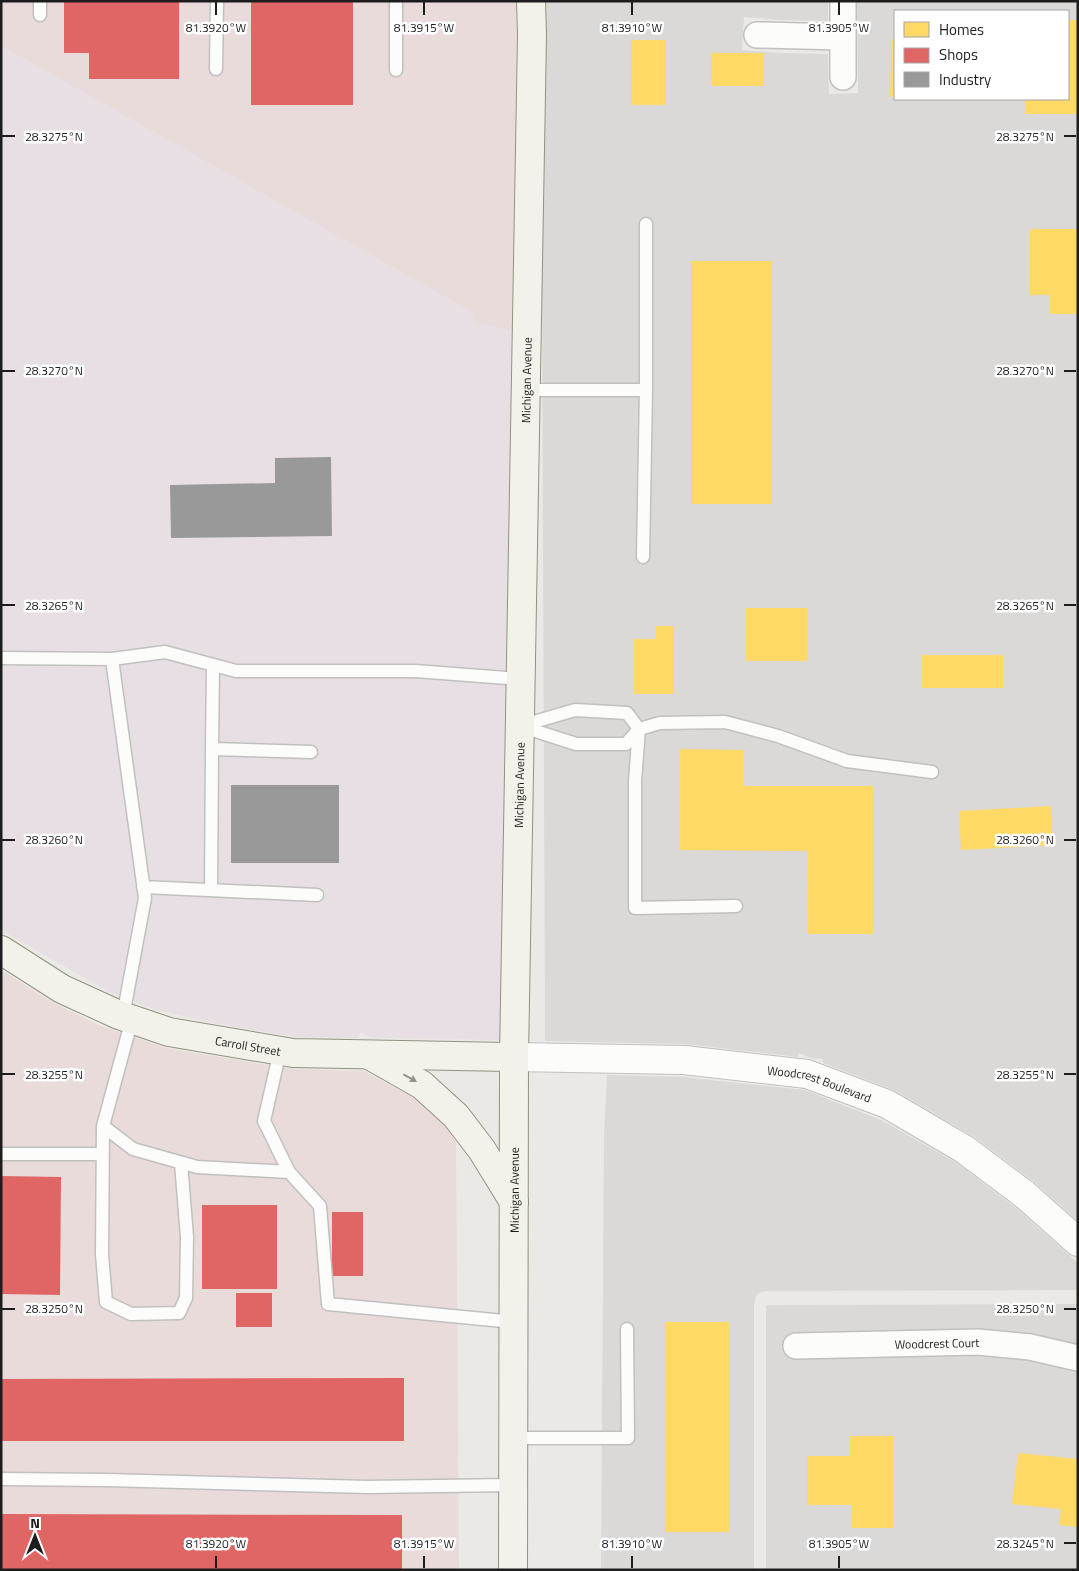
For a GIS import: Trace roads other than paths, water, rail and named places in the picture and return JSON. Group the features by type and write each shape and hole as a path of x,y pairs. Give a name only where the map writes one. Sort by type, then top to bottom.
{"main road":[{"name":"Michigan Avenue","path":"513,1570 514,1056 532,55 531,1"},
{"name":"Carroll Street","path":"1,950 62,989 169,1032 293,1053 514,1056"},
{"path":"367,1054 422,1085 456,1116 482,1150 514,1202"}],"street":[{"path":"843,1 843,77"},
{"path":"757,35 842,37"},
{"name":"Woodcrest Boulevard","path":"514,1056 684,1060 808,1074 887,1104 964,1149 1024,1194 1078,1242"},
{"name":"Woodcrest Court","path":"796,1346 978,1342 1030,1347 1078,1358"}],"lane":[{"path":"40,1 40,15"},
{"path":"216,69 218,1"},
{"path":"396,1 396,70"},
{"path":"643,557 646,224"},
{"path":"526,390 646,390"},
{"path":"1,658 112,659 165,652 236,671 415,671 521,679"},
{"path":"112,659 145,898 128,1017 103,1126 102,1254 106,1302 131,1314 179,1313 186,1298 187,1237 181,1162"},
{"path":"211,890 213,665"},
{"path":"520,726 575,710 626,713 639,729 635,781 635,908 736,906"},
{"path":"520,726 576,744 626,744 639,729 660,723 725,722 778,736 847,762 932,772"},
{"path":"212,749 311,752"},
{"path":"144,887 316,895"},
{"path":"280,1051 264,1121 289,1172 320,1206 328,1304 514,1322"},
{"path":"103,1126 133,1149 197,1167 289,1172"},
{"path":"1,1154 102,1154"},
{"path":"513,1438 628,1438 627,1328"},
{"path":"1,1479 368,1487 513,1485"}]}
